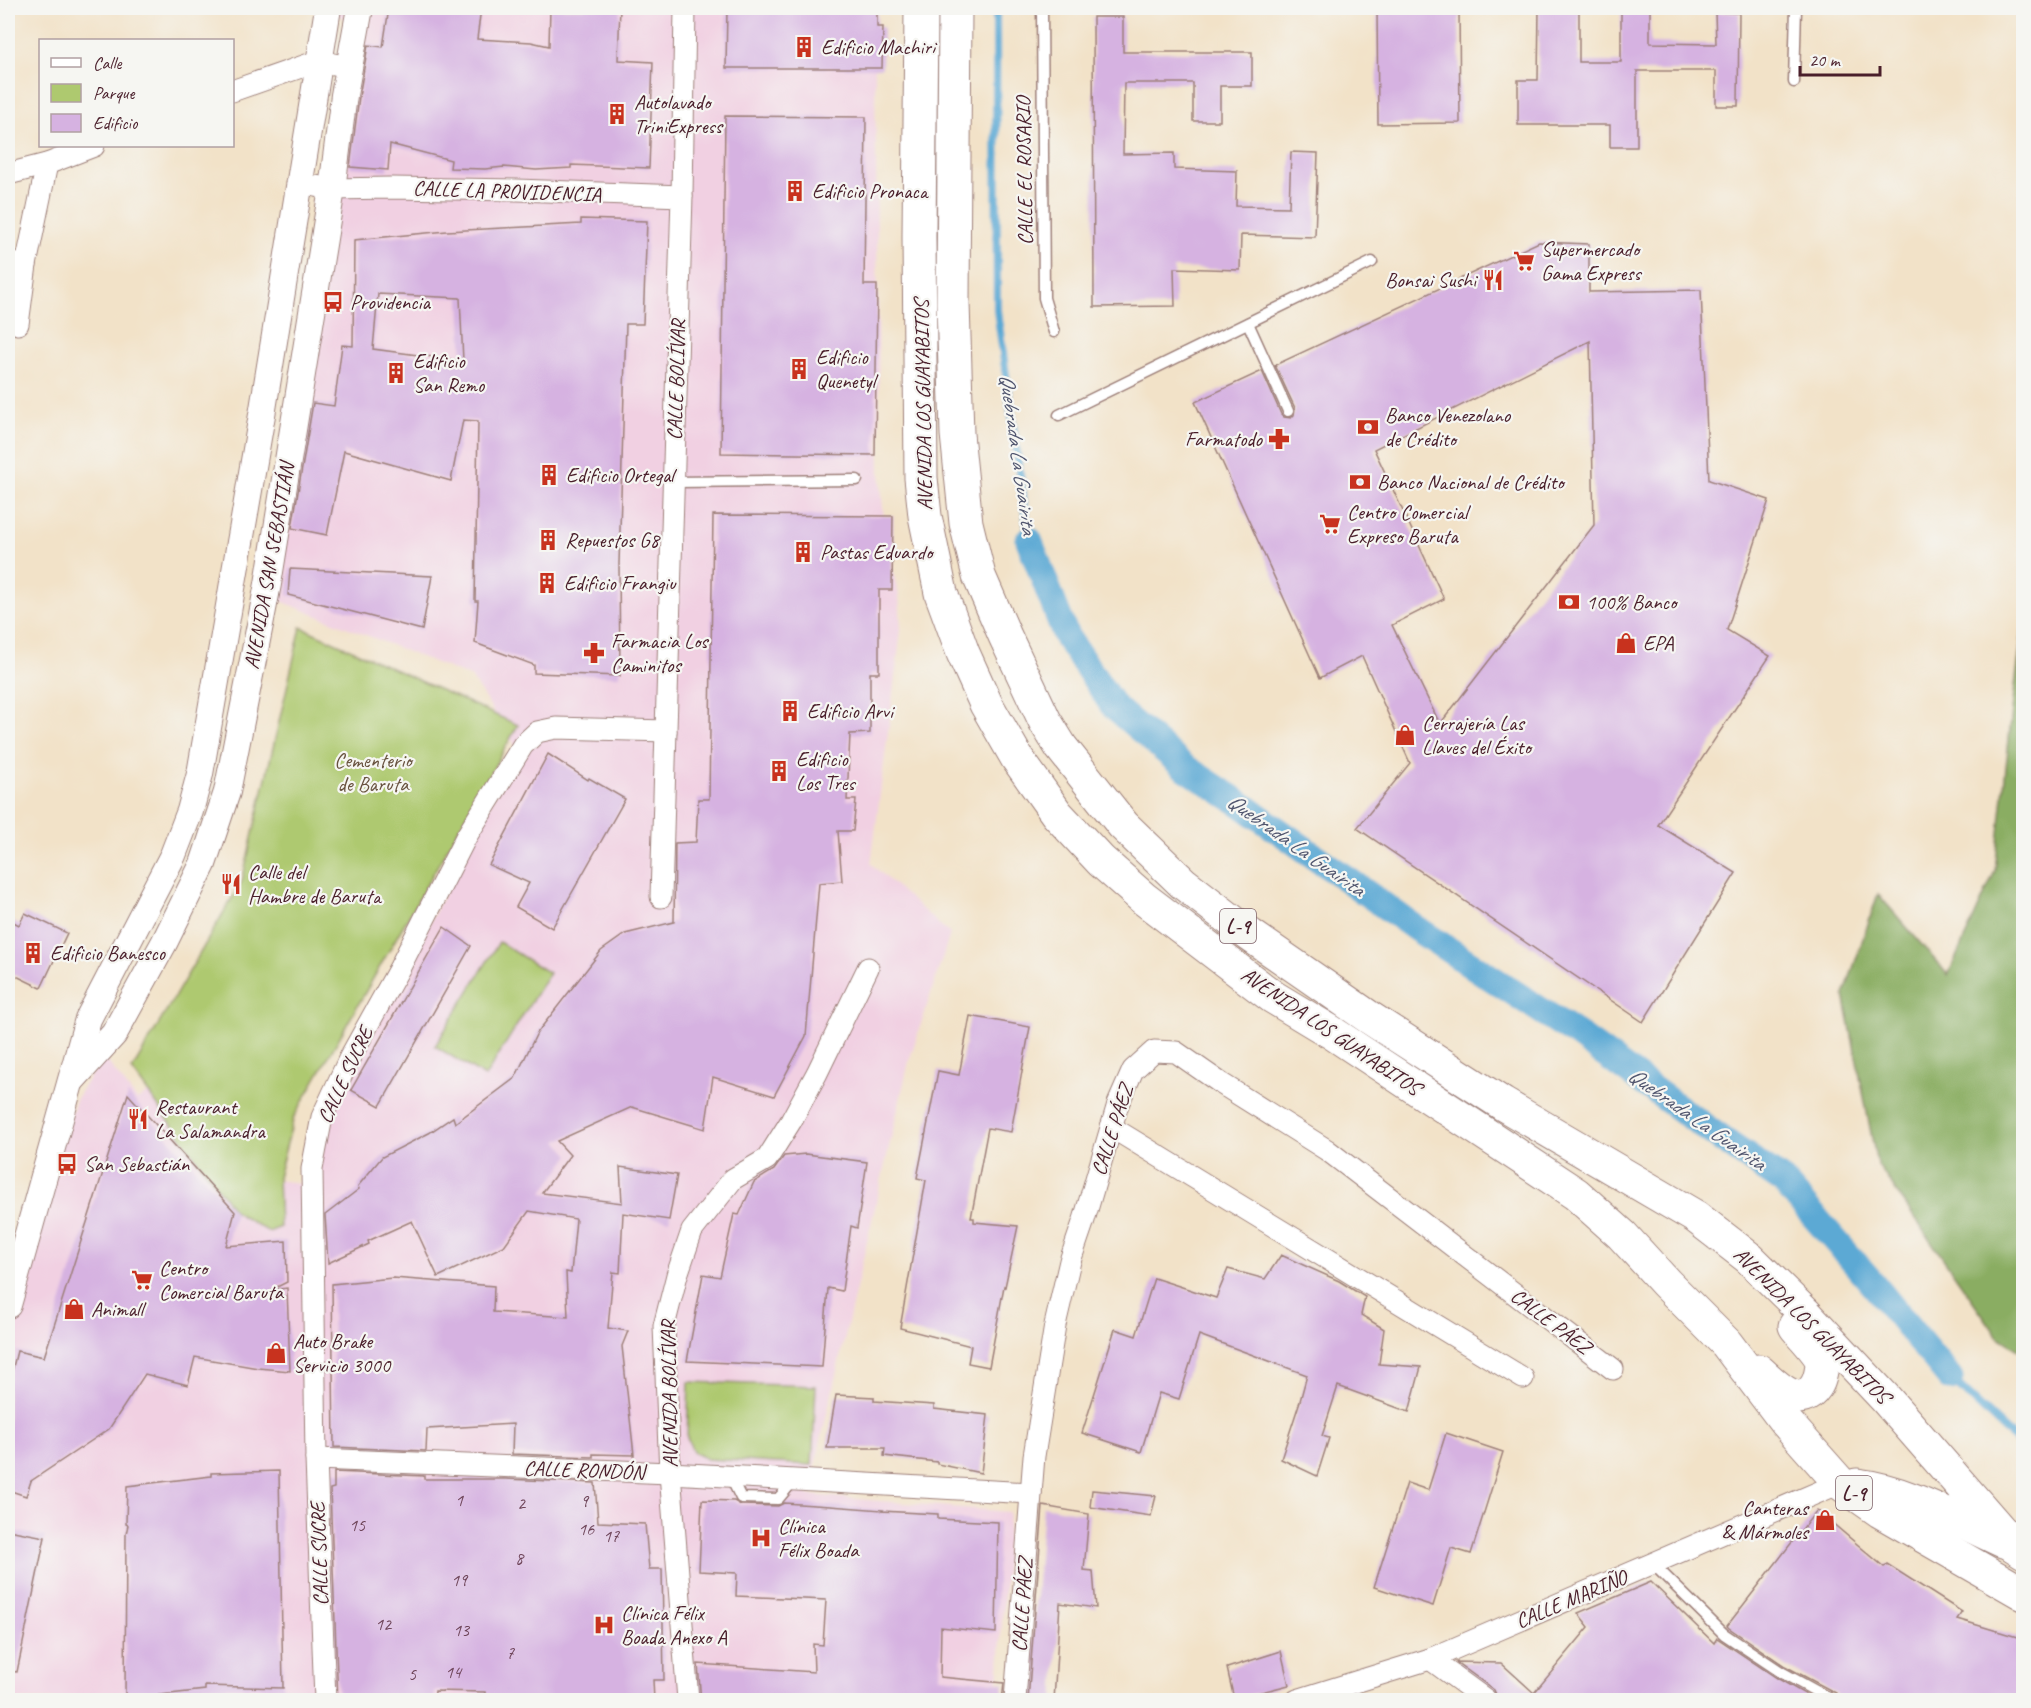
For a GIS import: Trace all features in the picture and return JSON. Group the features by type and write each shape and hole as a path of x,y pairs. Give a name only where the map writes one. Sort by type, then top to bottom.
{"main road":[{"name":"AVENIDA LOS GUAYABITOS","path":"921,8 921,478 925,516 941,593 963,653 986,704 1017,758 1057,814 1101,861 1143,898 1274,997 1331,1032 1576,1194 1623,1235 1666,1283 1726,1343 1785,1421 1840,1483 1880,1511 2024,1594"},
{"name":"AVENIDA LOS GUAYABITOS","path":"955,8 953,303 957,434 966,523 979,576 1045,721 1060,747 1123,825 1184,883 1250,935 1370,1018 1503,1104 1696,1216 1749,1257 1885,1398 2018,1549"},
{"name":"L-9","path":"1661,1196 1708,1242 1749,1275 1788,1317 1821,1359 1818,1383 1811,1394 1801,1398 1789,1395 1726,1343"},
{"path":"1840,1483 1870,1487 1900,1495 2018,1549"}],"street":[{"name":"AVENIDA SAN SEBASTIÁN","path":"8,1305 88,1019 173,855 190,812 200,774 328,8"},
{"name":"AVENIDA SAN SEBASTIÁN","path":"68,1084 114,1034 164,943 203,864 227,792 268,584 332,189 344,95 360,8"},
{"name":"CALLE BOLÍVAR","path":"661,897 682,196 685,8"},
{"path":"234,90 318,61 350,67"},
{"path":"8,174 47,164 91,147"},
{"path":"18,324 17,264 47,164"},
{"name":"CALLE LA PROVIDENCIA","path":"299,183 332,189 471,189 682,196"},
{"path":"270,364 302,372"},
{"name":"CALLE SUCRE","path":"325,1701 316,1459 312,1169 322,1117 350,1057 400,967 466,837 523,745 537,732 556,728 666,731"},
{"name":"AVENIDA BOLÍVAR","path":"688,1701 670,1473 664,1326 677,1275 693,1231 733,1179 767,1159 817,1073 868,968"},
{"name":"CALLE PÁEZ","path":"1015,1701 1034,1456 1055,1325 1070,1261 1118,1104 1133,1070 1154,1051 1176,1052 1327,1150 1613,1369"},
{"path":"1111,1127 1523,1378"},
{"name":"CALLE RONDÓN","path":"316,1459 670,1473 1031,1493"},
{"name":"CALLE MARIÑO","path":"1297,1701 1430,1659 1840,1483"},
{"path":"1430,1659 1486,1701"}],"lane":[{"name":"CALLE EL ROSARIO","path":"1042,8 1044,298 1054,332"},
{"path":"1794,82 1796,8"},
{"path":"1059,415 1372,261"},
{"path":"1248,323 1288,411"},
{"path":"674,482 857,480"},
{"path":"1653,1564 1724,1634 1781,1672 1832,1701"}],"shaded area":[{"path":"314,8 874,8 880,472 886,546 899,595 901,630 871,864 950,934 909,1061 808,1495 1009,1512 997,1700 8,1700 8,1294 77,1097 103,1056 137,1100 166,1081 255,1178 310,1184 313,1151 518,750 471,677 256,591 358,22"}],"green space":[{"name":"Cementerio de Baruta","path":"301,627 518,725 294,1117 278,1177 280,1227 269,1232 235,1212 132,1070 242,881"},
{"path":"2023,627 2023,1353 1998,1337 1877,1164 1844,995 1878,894 1948,975 1995,871"},
{"path":"499,942 549,973 485,1077 435,1046"},
{"path":"689,1382 816,1386 812,1465 707,1459 694,1453 687,1438"}],"building":[{"path":"389,8 481,8 477,39 531,42 549,46 550,8 620,8 618,60 653,62 649,168 571,165 571,168 536,170 504,167 450,168 451,160 390,144 388,170 350,167 368,45 383,47"},
{"name":"Edificio Machiri","path":"727,8 877,8 877,27 883,27 882,68 726,68"},
{"path":"1377,8 1459,8 1460,123 1378,124"},
{"path":"1539,8 1579,8 1579,62 1621,62 1621,10 1650,10 1650,43 1716,44 1715,12 1739,13 1738,106 1716,106 1716,71 1637,71 1637,147 1610,147 1610,125 1518,125 1518,80 1538,80"},
{"path":"1093,17 1123,17 1123,52 1252,52 1252,86 1220,86 1220,121 1193,121 1193,83 1124,83 1123,154 1174,153 1174,169 1237,171 1236,206 1289,207 1291,152 1318,153 1315,237 1241,235 1240,270 1174,268 1175,306 1094,307"},
{"path":"725,116 866,117 864,285 877,285 875,455 721,453"},
{"path":"581,219 647,221 643,324 626,324 619,564 620,676 534,673 534,665 475,643 478,601 475,601 478,421 463,420 451,481 344,451 327,535 292,528 313,403 334,406 342,345 353,346 354,240 447,231 581,224","holes":["378,294 460,298 463,361 373,349"]},
{"name":"EPA","path":"1539,242 1589,244 1589,292 1701,290 1709,480 1769,500 1727,630 1770,656 1658,825 1736,873 1643,1022 1357,828 1410,763 1362,656 1320,678 1195,402 1262,371 1281,414 1291,418 1295,408 1275,365","holes":["1590,341 1594,525 1440,724 1392,625 1444,599 1374,449"]},
{"path":"713,515 893,516 892,590 879,590 879,673 870,673 870,733 850,734 847,800 856,800 853,831 838,831 842,881 819,883 806,1036 774,1096 713,1077 705,1129 632,1107 557,1141 570,1155 542,1193 622,1203 620,1167 677,1175 669,1220 623,1213 620,1273 613,1272 608,1328 628,1331 622,1346 634,1455 593,1454 593,1457 512,1454 513,1424 427,1429 426,1451 334,1447 332,1284 393,1278 494,1286 493,1312 568,1317 566,1272 571,1273 576,1219 529,1211 504,1246 438,1277 412,1221 328,1263 325,1215 359,1189 358,1186 382,1157 429,1133 453,1117 455,1123 515,1078 537,1033 601,951 625,934 674,922 675,843 696,842 698,799 709,799"},
{"path":"290,569 432,576 422,630 288,595"},
{"path":"548,754 588,780 589,778 625,799 552,928 516,907 529,883 489,865"},
{"name":"Edificio Banesco","path":"25,913 67,933 41,988 8,972 8,919 19,925"},
{"path":"444,927 471,946 380,1106 351,1090"},
{"path":"970,1016 1030,1027 1011,1132 988,1128 971,1218 974,1218 974,1222 1018,1226 989,1367 968,1363 971,1346 900,1328 926,1180 917,1178 938,1071 959,1075"},
{"path":"128,1094 235,1212 226,1246 286,1241 287,1282 271,1290 287,1288 290,1371 195,1357 188,1385 145,1374 109,1429 31,1481 26,1496 8,1490 8,1387 17,1351 44,1357"},
{"path":"806,1154 867,1162 857,1228 851,1226 842,1291 828,1288 822,1367 687,1361 703,1274 720,1277 734,1214 739,1215 754,1182 774,1170 784,1156"},
{"path":"1281,1255 1339,1281 1365,1297 1361,1315 1384,1329 1379,1364 1421,1367 1409,1412 1338,1386 1322,1436 1329,1438 1317,1476 1281,1459 1307,1375 1199,1335 1179,1399 1159,1393 1141,1452 1082,1433 1115,1329 1136,1336 1154,1278 1216,1298 1228,1269 1265,1279"},
{"path":"836,1395 874,1397 874,1401 934,1405 934,1409 988,1415 981,1473 937,1464 937,1462 884,1456 885,1448 827,1448"},
{"path":"1446,1433 1503,1452 1471,1554 1451,1548 1433,1606 1374,1587 1407,1483 1428,1490"},
{"path":"279,1471 283,1688 205,1686 205,1690 125,1699 127,1486 211,1476 211,1473"},
{"path":"334,1472 424,1476 424,1479 505,1479 595,1483 598,1522 645,1524 649,1569 662,1569 664,1680 653,1680 654,1701 485,1701 485,1692 435,1691 434,1701 338,1701 330,1489 334,1488"},
{"path":"1092,1490 1156,1496 1151,1516 1090,1507"},
{"path":"702,1500 734,1501 741,1505 778,1506 784,1503 938,1514 938,1519 998,1522 996,1633 941,1627 940,1677 1004,1683 1002,1701 701,1701 698,1664 814,1672 813,1644 823,1645 826,1600 736,1596 737,1573 699,1571"},
{"path":"1043,1506 1089,1514 1084,1570 1093,1571 1096,1608 1060,1603 1054,1701 1028,1701"},
{"path":"1817,1510 1884,1567 1887,1564 1962,1612 1957,1619 2024,1639 2024,1701 1839,1701 1836,1693 1785,1666 1729,1628 1727,1626"},
{"path":"8,1530 45,1537 17,1672 8,1671"},
{"path":"1651,1582 1714,1643 1717,1638 1777,1678 1817,1701 1499,1701 1494,1690 1456,1662 1501,1663 1534,1693 1589,1627 1578,1613"},
{"path":"1281,1651 1289,1685 1234,1699 1227,1668"}],"waterway":[{"name":"Quebrada La Guairita","path":"996,8 997,310 1029,540"},
{"name":"Quebrada La Guairita","path":"1029,540 1066,636 1114,707 1183,766 1241,804 1417,929 1578,1035 1783,1181 1874,1285 1950,1378"},
{"name":"Quebrada La Guairita","path":"1950,1378 2024,1448"}],"place":[{"name":"Edificio Machiri","path":"804,47"},
{"name":"Autolavado TriniExpress","path":"617,114"},
{"name":"Edificio Pronaca","path":"795,191"},
{"name":"Supermercado Gama Express","path":"1524,261"},
{"name":"Bonsai Sushi","path":"1493,280"},
{"name":"Providencia","path":"333,302"},
{"name":"Edificio Quenetyl","path":"799,369"},
{"name":"Edificio San Remo","path":"396,373"},
{"name":"Banco Venezolano de Crédito","path":"1368,427"},
{"name":"Farmatodo","path":"1279,439"},
{"name":"Edificio Ortegal","path":"549,475"},
{"name":"Banco Nacional de Crédito","path":"1360,482"},
{"name":"Centro Comercial Expreso Baruta","path":"1330,524"},
{"name":"Repuestos G8","path":"548,540"},
{"name":"Pastas Eduardo","path":"803,552"},
{"name":"Edificio Frangiu","path":"547,583"},
{"name":"100% Banco","path":"1569,602"},
{"name":"EPA","path":"1626,643"},
{"name":"Farmacia Los Caminitos","path":"594,653"},
{"name":"Edificio Arvi","path":"790,711"},
{"name":"Cerrajería Las Llaves del Éxito","path":"1405,735"},
{"name":"Edificio Los Tres","path":"779,771"},
{"name":"Calle del Hambre de Baruta","path":"231,884"},
{"name":"Edificio Banesco","path":"33,953"},
{"name":"Restaurant La Salamandra","path":"138,1119"},
{"name":"San Sebastián","path":"67,1164"},
{"name":"Centro Comercial Baruta","path":"142,1280"},
{"name":"Animall","path":"74,1309"},
{"name":"Auto Brake Servicio 3000","path":"276,1353"},
{"name":"Canteras & Mármoles","path":"1825,1520"},
{"name":"Clínica Félix Boada","path":"761,1538"},
{"name":"Clínica Félix Boada Anexo A","path":"604,1625"}]}
